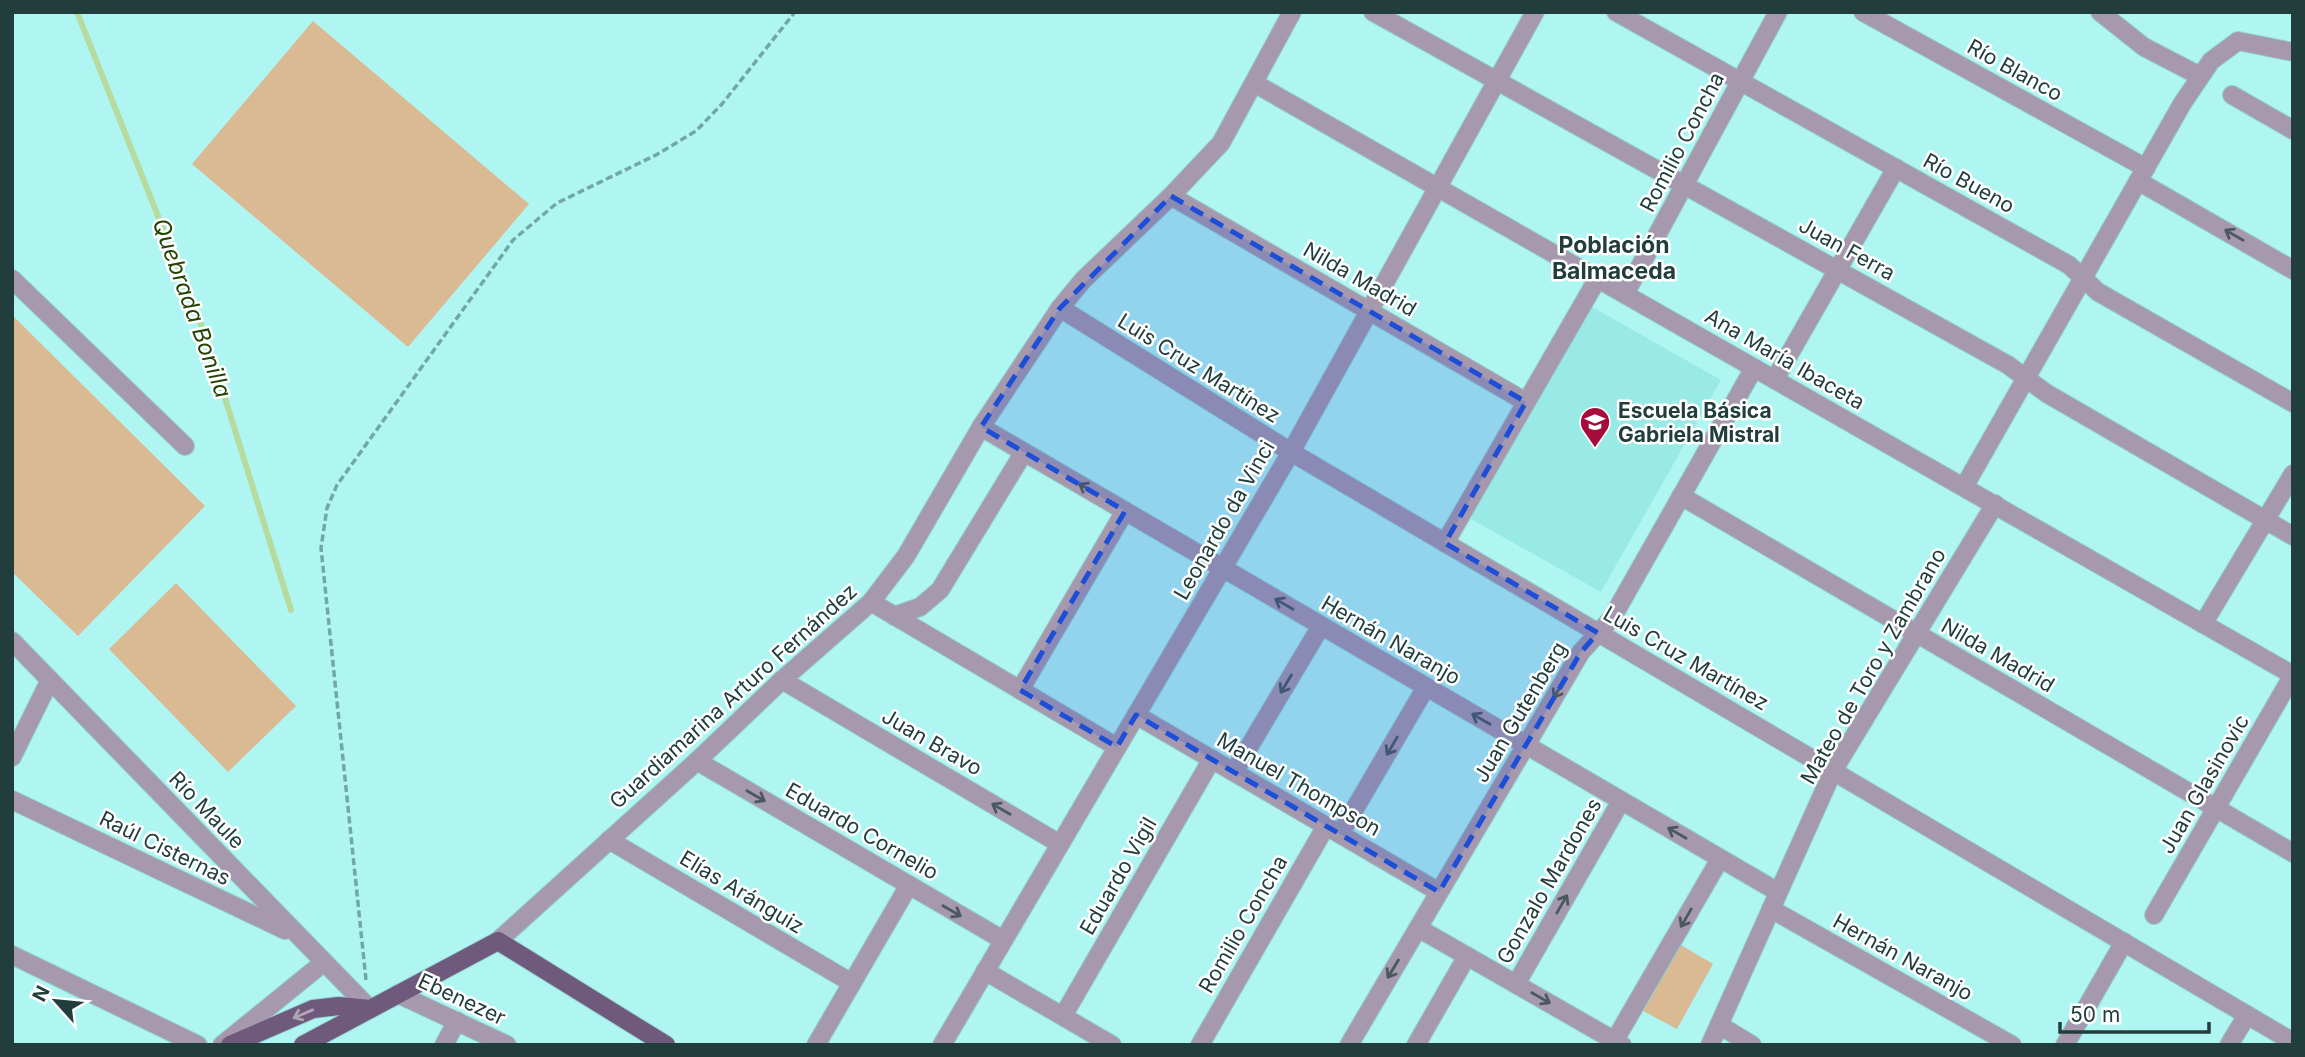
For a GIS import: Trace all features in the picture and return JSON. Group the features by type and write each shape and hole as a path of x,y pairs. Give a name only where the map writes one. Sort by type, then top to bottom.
{"main road":[{"name":"Guardiamarina Arturo Fernández","path":"303,1045 498,941"},
{"path":"498,941 666,1045"},
{"path":"230,1045 313,1009 339,1006 369,1009"}],"street":[{"name":"Guardiamarina Arturo Fernández","path":"498,941 697,761 782,680 872,602 906,556 981,427 1059,308 1083,280 1171,196 1221,143 1292,12"},
{"name":"Juan Ferra","path":"1373,12 2008,365 2046,393 2293,536"},
{"name":"Leonardo da Vinci","path":"942,1045 1290,452 1535,12"},
{"name":"Río Bueno","path":"1616,12 2069,265 2098,292 2293,403"},
{"name":"Romilio Concha","path":"1625,294 1778,12"},
{"name":"Río Blanco","path":"1863,12 2142,174 2293,270"},
{"path":"2100,12 2144,47 2200,76"},
{"path":"1964,487 2182,103 2211,61 2238,41 2293,52"},
{"name":"Ana María Ibaceta","path":"1254,83 2293,676"},
{"path":"2232,95 2293,130"},
{"path":"1774,379 1896,168"},
{"name":"Nilda Madrid","path":"1171,196 1526,402"},
{"path":"1445,543 1598,278"},
{"path":"12,279 185,446"},
{"name":"Luis Cruz Martínez","path":"1059,308 1290,452 2293,1042"},
{"name":"Juan Gutenberg","path":"1357,1042 1439,892 1581,652 1612,618 1754,368"},
{"name":"Hernán Naranjo","path":"981,427 1720,859 1775,900 2012,1045"},
{"path":"894,616 920,607 940,590 1024,452"},
{"path":"2203,624 2293,474"},
{"name":"Nilda Madrid","path":"1681,496 2293,853"},
{"name":"Mateo de Toro y Zambrano","path":"1710,1045 1833,771 1994,504"},
{"path":"1020,690 1125,511"},
{"path":"872,602 1117,747"},
{"path":"1234,772 1321,626"},
{"name":"Río Maule","path":"12,641 369,1009"},
{"name":"Juan Glasinovic","path":"2154,915 2293,676"},
{"path":"12,757 50,680"},
{"name":"Juan Bravo","path":"782,680 1060,844"},
{"name":"Romilio Concha","path":"1200,1045 1333,830 1426,687"},
{"name":"Manuel Thompson","path":"1136,715 1439,892"},
{"name":"Eduardo Vigil","path":"1063,1016 1212,759"},
{"name":"Eduardo Cornelio","path":"697,761 1003,940"},
{"name":"Raúl Cisternas","path":"12,800 297,937"},
{"name":"Gonzalo Mardones","path":"1516,984 1621,801"},
{"name":"Elías Aránguiz","path":"609,840 852,983"},
{"path":"1418,928 1618,1043 1720,859"},
{"path":"816,1045 909,885"},
{"path":"2065,1045 2124,942"},
{"path":"12,955 198,1045"},
{"path":"1416,1045 1467,956"},
{"path":"222,1045 323,963"},
{"path":"985,971 1110,1044"},
{"name":"Ebenezer","path":"398,994 507,1045"},
{"path":"2229,1045 2247,1015"},
{"path":"444,1045 457,1021"},
{"path":"1719,1026 1752,1045"}],"path":[{"path":"369,1009 320,548 327,508 337,485 513,240 557,202 656,155 696,131 722,104 795,12"}],"highlighted area":[{"path":"1171,196 1526,402 1445,543 1598,633 1581,652 1439,892 1136,715 1117,747 1020,690 1125,511 981,427 1060,308"}],"shaded area":[{"path":"313,21 529,204 408,347 192,164"},
{"name":"Escuela Básica Gabriela Mistral","path":"1589,305 1721,380 1601,592 1469,518"},
{"path":"12,315 205,506 78,636 12,572"},
{"path":"176,583 296,706 228,772 109,649"},
{"path":"1681,945 1713,964 1677,1029 1643,1011"}],"waterway":[{"name":"Quebrada Bonilla","path":"77,12 206,337 291,610"}],"place":[{"name":"Escuela Básica Gabriela Mistral","path":"1595,449"}],"district":[{"name":"Población Balmaceda","path":"1614,258"}]}
